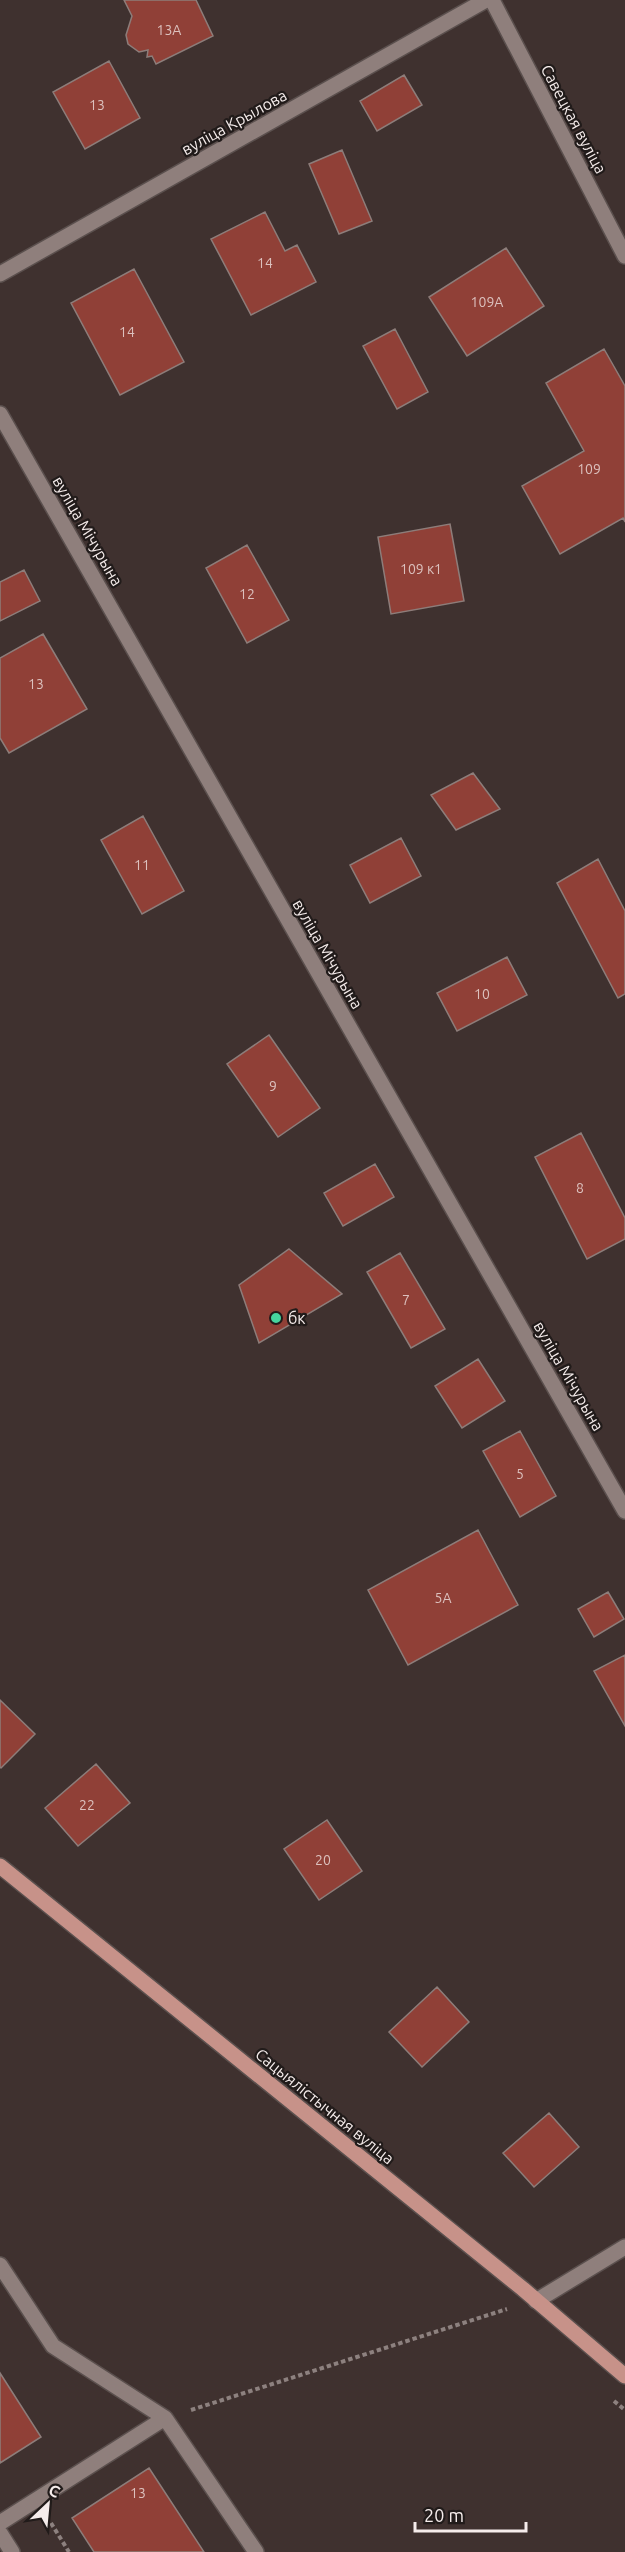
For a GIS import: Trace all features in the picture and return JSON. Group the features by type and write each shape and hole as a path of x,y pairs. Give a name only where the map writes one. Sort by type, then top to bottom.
{"main road":[{"name":"Сацыялістычная вуліца","path":"0,1866 523,2289 625,2376"}],"street":[{"name":"вуліца Крылова","path":"0,274 486,0"},
{"name":"Савецкая вуліца","path":"492,0 625,256"},
{"name":"вуліца Мічурына","path":"0,414 625,1511"},
{"path":"536,2301 625,2247"},
{"path":"0,2265 53,2346 165,2418 256,2552"},
{"path":"0,2523 165,2418"},
{"path":"0,2533 12,2552"}],"path":[{"path":"165,2418 506,2310 523,2289"},
{"path":"36,2500 69,2552"}],"building":[{"path":"124,0 196,0 213,36 156,64 152,56 147,57 148,50 139,52 128,44 126,35 132,16"},
{"path":"109,61 140,118 85,149 53,92"},
{"path":"404,75 422,105 377,131 360,101"},
{"path":"342,150 372,221 339,234 309,164"},
{"path":"265,212 285,251 297,245 316,282 251,315 211,239"},
{"path":"506,248 544,306 467,356 429,297"},
{"path":"134,269 184,362 120,395 71,303"},
{"path":"395,329 428,392 397,409 363,346"},
{"path":"604,349 625,386 625,522 623,518 560,554 522,486 584,451 546,383"},
{"path":"450,524 464,601 391,614 378,537"},
{"path":"247,545 289,620 247,643 206,568"},
{"path":"24,570 40,601 0,621 0,582"},
{"path":"43,634 87,709 9,753 0,738 0,658"},
{"path":"473,773 500,809 456,830 431,795"},
{"path":"143,816 184,891 142,914 101,840"},
{"path":"401,838 421,876 370,903 350,865"},
{"path":"598,859 625,911 625,994 618,998 557,883"},
{"path":"507,957 527,995 457,1031 437,993"},
{"path":"269,1035 320,1108 278,1137 227,1064"},
{"path":"581,1133 625,1218 625,1239 587,1259 535,1157"},
{"path":"375,1164 394,1197 343,1226 324,1193"},
{"name":"бк","path":"289,1249 342,1294 259,1343 239,1285"},
{"path":"400,1253 445,1329 411,1348 367,1272"},
{"path":"478,1359 505,1401 462,1428 435,1386"},
{"path":"520,1431 556,1496 520,1517 483,1451"},
{"path":"478,1530 518,1605 408,1665 368,1590"},
{"path":"608,1592 624,1619 594,1637 578,1609"},
{"path":"625,1655 625,1726 594,1671"},
{"path":"0,1700 35,1734 1,1768 0,1767"},
{"path":"96,1764 130,1803 78,1846 45,1808"},
{"path":"327,1820 362,1871 319,1900 284,1849"},
{"path":"437,1987 469,2022 422,2067 389,2032"},
{"path":"549,2113 579,2147 534,2187 503,2153"},
{"path":"0,2373 41,2437 0,2463"},
{"path":"149,2468 204,2552 94,2552 72,2518"}],"place":[{"name":"бк","path":"276,1318"}]}
